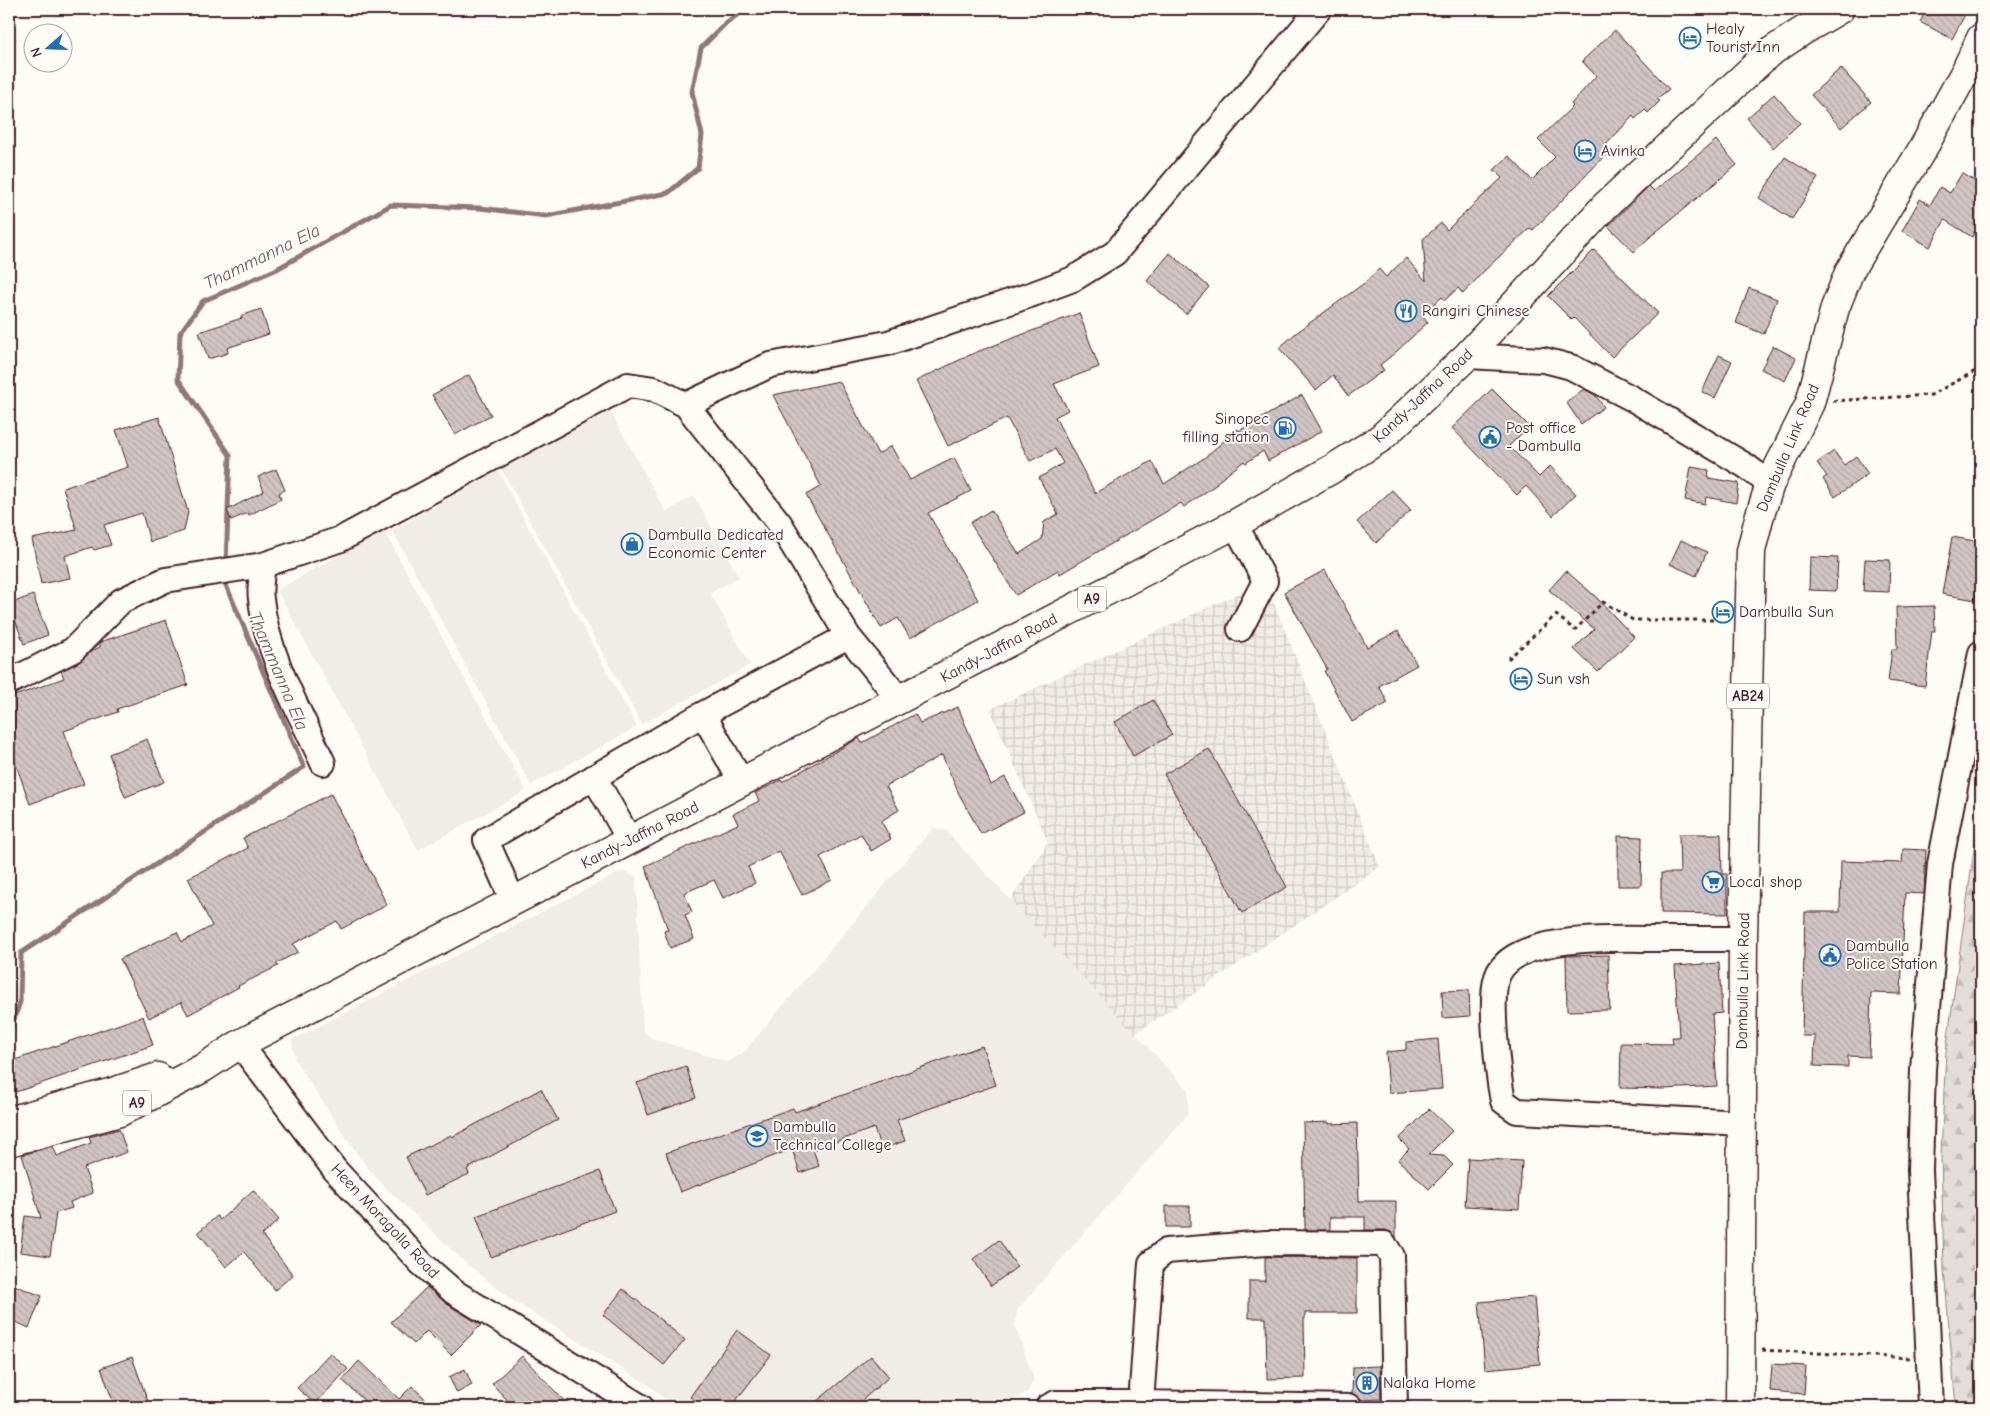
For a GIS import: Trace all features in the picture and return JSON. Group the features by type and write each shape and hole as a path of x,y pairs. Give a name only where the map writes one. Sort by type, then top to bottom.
{"main road":[{"name":"Kandy-Jaffna Road","path":"15,1130 240,1044 1235,524 1332,469 1381,438 1467,356 1605,206 1769,53 1840,9"},
{"name":"Dambulla Link Road","path":"1740,1407 1744,940 1751,551 1758,518 1770,484 1810,403 1835,308 1850,270 1926,143 1966,70 1981,38"}],"street":[{"path":"686,405 770,366 888,343 1033,294 1073,279 1115,253 1319,9"},
{"path":"1467,356 1544,360 1571,367 1633,398 1746,466 1770,484"},
{"path":"9,682 72,650 121,601 165,580 255,566 342,539 628,384 654,389 686,405 780,524 848,636 900,700"},
{"path":"1235,524 1265,581 1240,629"},
{"path":"255,566 265,628 277,660 323,763"},
{"path":"513,901 486,840 703,714 848,636"},
{"path":"1931,1407 1920,1170 1923,1069 1940,864 1981,653"},
{"path":"703,714 742,783"},
{"path":"594,777 630,841"},
{"path":"1742,1123 1517,1111 1503,1101 1499,1082 1493,993 1497,976 1507,961 1547,945 1580,940 1744,940"},
{"name":"Heen Moragolla Road","path":"240,1044 335,1170 421,1264 454,1292 641,1407"},
{"path":"1141,1403 1151,1263 1166,1252 1266,1243 1384,1244 1392,1256 1395,1407"},
{"path":"1048,1407 1056,1403 1350,1407"}],"path":[{"path":"1810,403 1931,395 1981,368"},
{"path":"1508,660 1556,615 1575,630 1603,602 1633,620 1750,620"},
{"path":"1741,1349 1928,1359"}],"shaded area":[{"name":"Dambulla Dedicated Economic Center","path":"609,409 666,512 694,496 739,577 710,593 750,665 642,724 501,468"},
{"path":"498,471 637,727 531,785 392,530"},
{"path":"384,531 526,791 418,850 277,590"},
{"path":"1265,581 1380,867 1135,1034 1010,900 1048,842 990,709"},
{"name":"Dambulla Technical College","path":"933,828 945,830 1188,1090 1188,1114 1017,1310 1015,1326 1034,1380 1027,1392 1000,1407 675,1407 651,1387 515,1302 467,1264 385,1187 360,1158 295,1060 292,1040 622,871 636,877 643,1030 652,1039 728,1062 743,1053"}],"green space":[{"path":"1981,799 1981,1407 1956,1407 1944,1270 1941,1154 1946,1051"}],"building":[{"path":"1927,9 1968,9 1952,39 1920,22"},
{"path":"1615,30 1669,89 1657,99 1660,101 1648,113 1645,110 1635,119 1633,116 1604,147 1609,151 1578,184 1533,230 1530,228 1484,271 1463,294 1458,288 1445,300 1442,297 1422,315 1428,322 1380,365 1384,370 1348,396 1333,375 1316,390 1279,348 1296,333 1363,284 1379,269 1386,277 1406,258 1426,281 1423,239 1441,223 1447,230 1502,178 1494,170 1509,156 1532,180 1555,157 1538,140 1573,106 1571,104 1596,76 1582,61"},
{"path":"1841,68 1871,102 1841,128 1811,95"},
{"path":"1774,94 1800,123 1773,148 1747,118"},
{"path":"1716,140 1737,165 1634,252 1608,226 1649,186 1654,191"},
{"path":"1785,157 1818,178 1792,219 1759,198"},
{"path":"1962,173 1981,185 1981,221 1972,237 1945,220 1930,247 1902,231 1920,199 1930,205 1940,187 1950,193"},
{"path":"1594,250 1658,313 1612,357 1574,318 1572,320 1548,296"},
{"path":"1170,253 1209,287 1186,314 1147,281"},
{"path":"1749,288 1777,299 1764,334 1736,323"},
{"path":"261,309 269,334 227,348 228,353 208,359 199,332 242,318 241,316"},
{"path":"1079,313 1099,367 1054,384 1068,410 1055,417 1095,493 1152,461 1164,484 1204,458 1238,429 1239,431 1302,395 1322,431 1268,461 1263,451 1246,463 1244,461 1217,484 1184,507 1181,503 1060,574 1058,570 1016,595 970,523 991,510 1019,554 1042,539 1044,522 1058,514 1039,478 1063,463 1055,449 1030,461 1007,418 948,446 916,381 974,353"},
{"path":"1773,346 1796,358 1785,381 1761,369"},
{"path":"1719,355 1732,361 1715,398 1702,392"},
{"path":"469,375 491,415 455,435 432,395"},
{"path":"839,381 878,454 891,446 910,480 954,458 971,491 928,513 978,600 910,638 898,618 881,628 806,495 821,486 773,395"},
{"name":"Post office - Dambulla","path":"1492,389 1529,426 1509,446 1539,477 1550,466 1576,494 1553,516 1526,486 1517,495 1452,428"},
{"path":"1584,389 1595,395 1604,407 1581,424 1566,402"},
{"path":"159,417 188,512 184,531 150,542 142,513 104,525 111,545 94,550 92,547 65,556 70,578 41,584 32,539 77,530 63,488 128,467 116,430"},
{"path":"1834,451 1844,465 1856,456 1868,474 1835,497 1823,479 1827,476 1817,463"},
{"path":"1691,467 1709,470 1708,478 1739,483 1736,503 1706,497 1705,504 1685,500"},
{"path":"276,469 285,490 279,493 281,499 249,515 248,513 231,520 227,510 264,491 258,477"},
{"path":"1392,490 1411,510 1376,543 1357,522"},
{"path":"1952,537 1981,542 1981,561 1975,600 1942,594"},
{"path":"1681,540 1707,552 1696,576 1670,564"},
{"path":"1810,557 1838,558 1836,591 1809,590"},
{"path":"1865,559 1890,560 1889,592 1863,591"},
{"path":"1325,570 1367,647 1398,631 1417,665 1379,686 1388,703 1352,722 1324,671 1327,669 1284,592"},
{"path":"1566,571 1595,596 1634,637 1598,672 1574,649 1594,629 1549,590"},
{"path":"33,595 48,635 24,644 9,604"},
{"path":"1934,606 1935,631 1932,631 1925,686 1888,681 1892,649 1897,649 1896,607"},
{"path":"166,620 188,685 117,709 118,712 64,731 84,784 30,804 9,745 9,698 64,678 61,671 79,662 100,647 100,642"},
{"path":"1153,700 1172,735 1133,756 1115,722"},
{"path":"958,707 991,785 1005,777 1024,812 981,834 959,794 942,755 886,786 899,810 881,821 891,839 871,851 861,834 820,857 832,880 802,895 779,851 748,867 755,883 723,898 714,880 684,893 692,912 685,915 694,939 670,948 664,931 668,930 645,866 738,824 733,814 759,801 755,793 781,780 782,782 859,738 862,743 915,714 920,723"},
{"path":"147,739 164,782 125,797 109,754"},
{"path":"1209,749 1287,887 1242,913 1164,774"},
{"path":"331,794 387,905 341,929 337,921 293,944 298,952 277,963 278,966 238,986 188,1015 181,1002 149,1018 120,959 177,932 182,942 212,926 188,878 248,848 243,838"},
{"path":"1679,834 1721,834 1722,874 1727,874 1727,914 1661,913 1661,873 1680,873"},
{"path":"1618,836 1642,837 1641,886 1618,886"},
{"path":"1903,849 1926,850 1924,894 1905,893 1901,994 1871,993 1869,1057 1848,1056 1848,1067 1814,1066 1815,1036 1802,1036 1805,912 1840,912 1841,861 1902,863"},
{"path":"1608,955 1610,1010 1567,1011 1566,956"},
{"path":"1719,963 1722,1013 1712,1014 1717,1086 1664,1089 1620,1088 1621,1043 1673,1044 1672,1037 1679,1037 1675,966"},
{"path":"1469,990 1470,1016 1443,1018 1442,991"},
{"path":"143,1016 153,1045 16,1092 9,1070 9,1062"},
{"path":"1438,1039 1442,1089 1389,1093 1386,1052 1406,1050 1406,1042"},
{"path":"982,1046 996,1085 897,1120 905,1141 881,1149 874,1128 813,1150 819,1166 800,1173 792,1149 680,1192 666,1153 793,1108 795,1112"},
{"path":"686,1066 696,1098 648,1115 637,1083"},
{"path":"541,1089 558,1120 467,1169 469,1174 425,1195 406,1157 451,1135 452,1137"},
{"path":"1429,1109 1452,1131 1428,1155 1444,1156 1453,1165 1429,1189 1398,1160 1409,1149 1399,1139"},
{"path":"1329,1122 1329,1124 1357,1123 1359,1201 1396,1201 1396,1238 1391,1232 1385,1230 1365,1230 1365,1217 1330,1217 1330,1230 1305,1230 1303,1123"},
{"path":"119,1129 127,1152 84,1168 93,1193 70,1202 72,1208 56,1213 50,1256 20,1252 25,1216 41,1218 22,1155 53,1146 57,1156 91,1143 89,1137"},
{"path":"1468,1158 1522,1161 1519,1209 1465,1206"},
{"path":"600,1171 615,1211 491,1257 476,1216"},
{"path":"253,1190 279,1220 262,1235 293,1275 275,1290 244,1252 226,1267 198,1232 217,1216 220,1220"},
{"path":"1166,1206 1190,1206 1190,1227 1166,1227"},
{"path":"999,1240 1017,1267 991,1286 973,1259"},
{"path":"1265,1257 1357,1258 1357,1313 1305,1313 1305,1378 1267,1379 1266,1318 1249,1318 1249,1281 1265,1281"},
{"path":"9,1283 42,1296 29,1328 9,1319"},
{"path":"427,1287 447,1304 481,1325 451,1355 427,1331 414,1344 391,1322"},
{"path":"623,1289 685,1340 664,1365 603,1315"},
{"path":"1534,1297 1540,1364 1485,1369 1479,1302"},
{"path":"737,1330 771,1355 731,1407 704,1407 690,1397"},
{"path":"330,1353 348,1369 315,1404 297,1388"},
{"path":"522,1356 570,1407 514,1407 492,1384"},
{"path":"871,1356 889,1377 854,1407 810,1407"},
{"path":"132,1357 150,1407 115,1407 101,1368"},
{"path":"359,1361 399,1399 412,1386 434,1407 371,1407 342,1380"},
{"path":"1772,1364 1806,1366 1804,1394 1770,1391"},
{"name":"Nalaka Home","path":"1380,1366 1381,1399 1362,1400 1352,1394 1353,1367"},
{"path":"465,1369 472,1385 457,1393 449,1377"}],"waterway":[{"name":"Thammanna Ela","path":"226,565 230,455 178,379 180,333 203,301 275,270 391,205 480,208 546,216 668,193 698,168 702,135 692,92 701,48 727,22 746,9"},
{"name":"Thammanna Ela","path":"9,1034 20,1002 21,953 304,767 225,583 225,576"}],"place":[{"name":"Healy Tourist Inn","path":"1690,38"},
{"name":"Avinka","path":"1585,151"},
{"name":"Rangiri Chinese","path":"1406,311"},
{"name":"Sinopec filling station","path":"1285,428"},
{"name":"Post office - Dambulla","path":"1490,437"},
{"name":"Dambulla Dedicated Economic Center","path":"632,544"},
{"name":"Dambulla Sun","path":"1723,612"},
{"name":"Sun vsh","path":"1521,679"},
{"name":"Local shop","path":"1713,882"},
{"name":"Dambulla Police Station","path":"1830,955"},
{"name":"Dambulla Technical College","path":"757,1136"},
{"name":"Nalaka Home","path":"1367,1383"}]}
